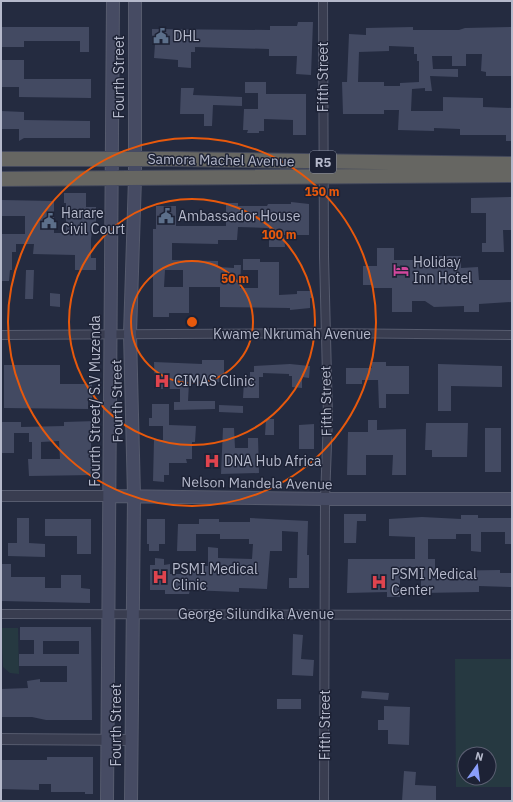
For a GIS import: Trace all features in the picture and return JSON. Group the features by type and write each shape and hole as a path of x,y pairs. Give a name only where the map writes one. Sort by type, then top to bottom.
{"highway":[{"name":"Samora Machel Avenue","path":"1,159 135,158 512,164"},
{"name":"Samora Machel Avenue","path":"1,179 512,175"}],"main road":[{"name":"Fourth Street/ S.V Muzenda","path":"107,801 110,334 113,178 113,1"},
{"name":"Fourth Street","path":"131,801 134,496 130,334 135,178 134,1"},
{"name":"Nelson Mandela Avenue","path":"110,496 325,499 512,498"}],"street":[{"name":"Fifth Street","path":"323,1 325,333 328,417 325,499 324,801"},
{"name":"Kwame Nkrumah Avenue","path":"1,335 325,333 512,335"},
{"name":"Nelson Mandela Avenue","path":"1,496 110,496"},
{"name":"George Silundika Avenue","path":"1,614 512,614"},
{"path":"1,738 132,740"}],"shaded area":[{"path":"1,628 18,628 19,674 10,673 3,667"},
{"path":"455,659 512,659 512,787 456,787"}],"building":[{"path":"298,22 313,22 311,75 296,74 297,56 269,56 269,49 195,47 195,52 191,52 191,68 178,67 178,60 154,58 155,44 152,44 152,29 270,30 270,26 297,26"},
{"path":"1,27 89,27 89,52 80,52 80,41 24,41 24,47 1,47"},
{"path":"413,27 413,30 459,30 465,28 512,27 512,76 486,76 486,72 481,71 482,54 466,54 466,66 452,66 452,56 432,56 433,69 458,69 458,77 430,76 432,91 425,91 425,88 412,89 411,111 443,111 443,97 483,98 483,107 512,108 512,141 506,141 506,135 460,135 460,129 434,128 434,131 398,130 399,110 384,110 384,114 343,114 342,82 347,82 349,34 366,35 366,28","holes":["389,46 414,47 414,54 417,54 417,61 419,61 419,82 400,83 400,86 384,86 384,82 358,82 359,52 389,51"]},
{"path":"1,60 24,60 24,79 91,79 91,98 19,97 19,87 1,87"},
{"path":"245,82 266,82 266,94 306,94 306,135 293,135 293,120 264,119 264,131 259,131 259,133 247,133 248,130 243,130 244,109 258,109 258,93 245,93"},
{"path":"181,88 194,88 193,95 242,97 242,106 213,105 212,126 204,126 204,114 180,114"},
{"path":"1,111 24,112 24,120 90,121 90,138 24,138 19,141 19,129 1,129"},
{"path":"64,193 86,193 86,207 96,207 96,223 93,223 91,239 91,258 96,258 96,270 75,270 75,255 33,254 34,244 16,244 16,252 12,252 12,270 10,270 9,281 1,281 1,234 25,234 25,216 1,216 1,200 54,201 54,233 66,233 66,203 64,203"},
{"path":"512,197 512,230 503,230 504,252 482,252 482,243 486,243 486,213 471,213 471,198"},
{"path":"291,202 309,204 309,235 284,235 285,247 269,247 269,228 238,227 237,240 218,240 218,244 172,243 172,260 218,261 218,267 234,268 234,265 241,265 240,288 258,288 258,270 243,270 243,259 260,259 260,262 279,262 279,295 297,294 297,291 312,291 310,308 290,310 290,308 220,307 220,287 189,287 189,313 169,313 169,317 153,317 153,229 156,229 156,206 176,206 176,226 226,226 226,203 238,203 238,206 291,204","holes":["165,270 183,270 183,287 164,287"]},
{"path":"377,248 394,248 394,260 439,260 439,256 461,256 461,268 478,267 479,280 512,280 512,302 479,304 479,312 464,312 464,306 434,307 425,301 412,301 412,312 392,312 392,288 372,288 372,285 363,285 363,266 377,266"},
{"path":"26,270 34,270 33,299 25,299"},
{"path":"50,293 60,294 60,307 50,306"},
{"path":"202,360 224,360 224,382 189,383 188,401 215,401 215,409 174,410 174,402 180,402 180,389 155,389 154,362 202,364"},
{"path":"372,362 386,362 386,366 409,366 409,394 386,394 386,408 379,408 378,380 362,380 362,384 346,384 346,368 372,368"},
{"path":"290,364 310,366 309,378 302,377 302,388 292,387 292,376 289,376 289,374 263,373 263,377 259,377 259,398 243,398 244,381 250,381 250,372 254,372 254,366"},
{"path":"438,364 502,366 502,387 451,386 451,411 438,411"},
{"path":"4,365 60,365 60,384 92,384 92,401 88,401 88,409 4,408"},
{"path":"152,404 169,404 169,425 196,426 195,442 192,442 192,459 186,459 187,463 169,463 169,475 164,475 164,482 153,481 154,440 163,440 163,426 149,426 149,418 152,418"},
{"path":"219,405 243,406 243,413 219,412"},
{"path":"266,419 274,419 274,435 265,435"},
{"path":"368,420 377,420 377,430 406,429 406,475 392,475 393,455 366,455 366,475 347,475 348,432 368,432"},
{"path":"96,421 96,438 91,438 91,459 94,459 94,475 29,476 28,459 32,459 32,442 29,442 29,433 14,433 14,453 1,453 1,422 21,422 21,427 64,426 64,422","holes":["59,441 60,459 41,459 41,442"]},
{"path":"426,423 468,423 467,457 432,457 432,450 425,450"},
{"path":"314,424 314,449 299,449 299,425"},
{"path":"223,428 234,428 235,448 248,448 248,438 258,438 259,473 221,474"},
{"path":"485,428 501,428 501,472 485,472"},
{"path":"344,514 366,514 366,521 357,521 356,543 344,543"},
{"path":"461,515 478,515 478,518 512,518 512,544 505,544 505,532 481,532 481,552 471,551 471,534 456,534 456,539 428,539 428,559 435,559 435,571 500,570 500,573 512,573 512,587 479,586 479,592 421,593 421,567 400,567 400,597 387,597 387,592 347,593 348,559 415,559 415,537 389,536 389,519 422,517 461,519"},
{"path":"17,518 29,518 29,543 45,544 45,557 8,556 8,543 17,543"},
{"path":"250,518 308,521 307,555 309,555 309,588 289,588 289,578 297,578 298,532 282,531 282,551 270,551 267,589 239,588 239,592 190,590 189,594 165,594 165,590 150,590 150,565 155,565 155,558 164,559 164,565 170,564 170,574 184,574 184,571 201,572 201,566 208,566 208,547 218,548 218,558 252,559 253,544 249,544 249,539 220,539 220,534 196,534 196,551 177,551 178,524 199,524 199,519 219,519 219,522 250,522"},
{"path":"45,519 91,519 91,554 77,554 77,536 45,536"},
{"path":"147,519 165,519 165,544 159,544 159,551 149,551 149,544 147,544"},
{"path":"1,564 11,564 11,577 45,577 45,588 61,588 61,575 81,575 81,588 90,589 90,603 1,601"},
{"path":"20,627 91,627 92,720 46,720 32,717 1,717 1,689 28,688 27,681 40,679 40,682 67,682 67,666 19,666 19,654 34,654 34,640 20,640","holes":["43,641 79,641 79,654 43,654"]},
{"path":"293,634 303,635 301,659 314,660 313,676 292,675"},
{"path":"362,691 389,693 388,700 361,698"},
{"path":"277,699 301,699 301,709 277,709"},
{"path":"384,706 410,707 409,745 388,744 388,730 378,730 378,720 384,720"},
{"path":"47,757 93,757 93,794 85,794 85,792 51,792 51,784 39,784 39,790 1,789 1,760 47,760"},
{"path":"404,771 416,772 415,785 436,786 436,801 402,801"}],"place":[{"name":"DHL","path":"161,36"},
{"name":"Ambassador House","path":"166,216"},
{"name":"Harare Civil Court","path":"49,221"},
{"name":"Holiday Inn Hotel","path":"401,270"},
{"name":"CIMAS Clinic","path":"162,381"},
{"name":"DNA Hub Africa","path":"212,461"},
{"name":"PSMI Medical Clinic","path":"160,577"},
{"name":"PSMI Medical Center","path":"379,582"}]}
